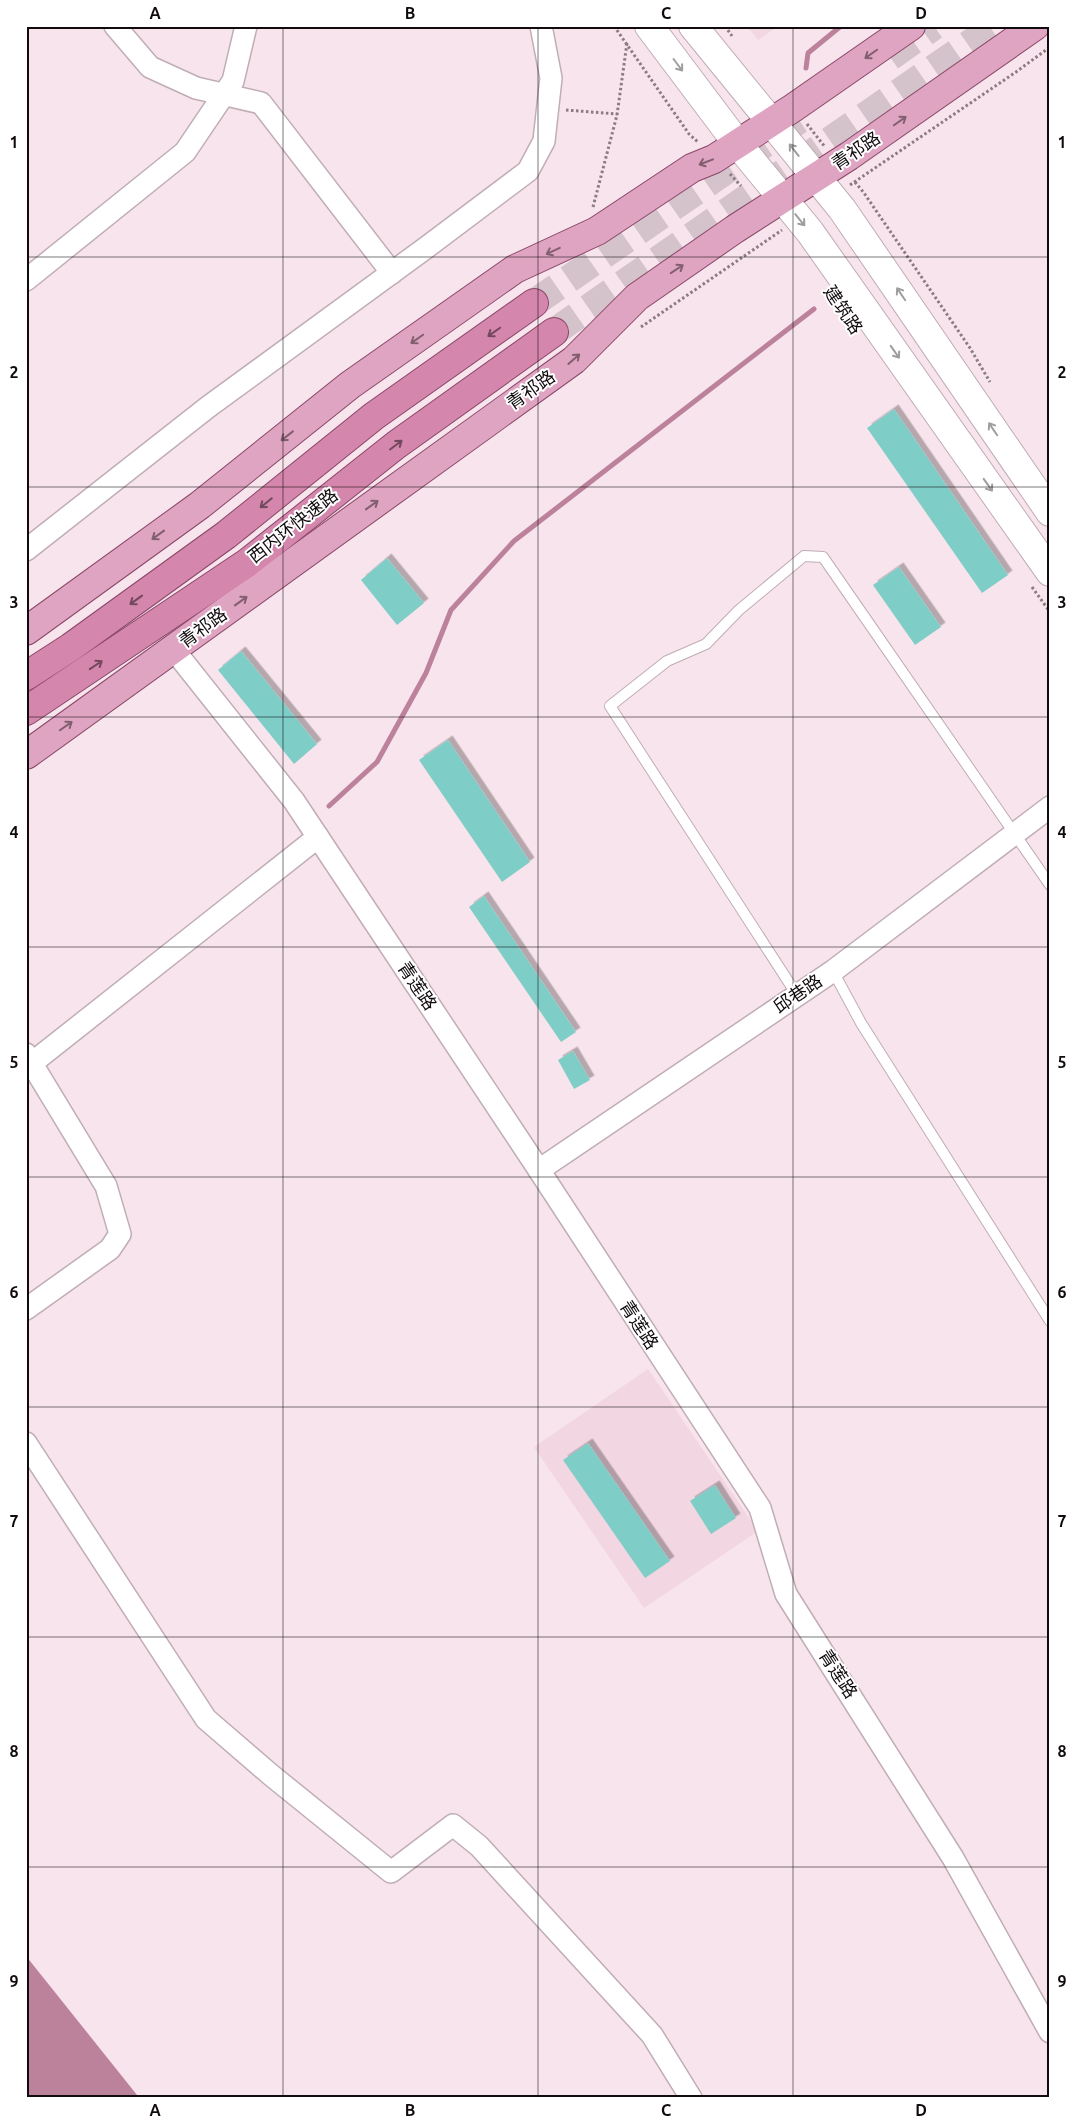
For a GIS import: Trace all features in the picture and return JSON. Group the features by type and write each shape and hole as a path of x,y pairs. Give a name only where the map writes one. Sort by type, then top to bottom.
{"highway":[{"name":"西内环快速路","path":"26,676 71,647 226,535 374,416 534,304"},
{"name":"西内环快速路","path":"26,711 247,563 396,445 554,332"}],"main road":[{"name":"建筑路","path":"648,26 737,143 774,204 810,232 1039,577"},
{"path":"693,26 842,208 1050,512"},
{"path":"26,631 200,505 350,386 515,270 598,231 692,168 714,159 911,26"},
{"name":"青祁路","path":"26,755 574,360 637,296 1002,51 1034,26"}],"street":[{"path":"115,26 150,67 196,88 261,104 392,272"},
{"path":"26,280 185,152 233,81 246,26"},
{"path":"26,550 208,407 528,171 544,141 551,78 541,26"},
{"name":"青莲路","path":"174,650 294,801 760,1508 786,1594 953,1858 1050,2032"},
{"name":"邱巷路","path":"539,1170 832,971 1050,807"},
{"path":"26,1309 110,1250 120,1234 106,1186 29,1058 318,837"},
{"path":"26,1443 206,1719 271,1776 391,1872 453,1825 479,1846 652,2035 691,2098"}],"lane":[{"path":"797,995 610,706 666,661 706,644 738,610 804,556 823,557 1050,885"},
{"path":"832,971 861,1023 1050,1322"}],"path":[{"path":"614,26 689,134 714,159 774,204 784,229"},
{"path":"593,208 617,114 627,43"},
{"path":"548,109 617,114"},
{"path":"1039,577 1050,612"}],"shaded area":[{"path":"747,26 778,26 758,40"},
{"path":"648,1369 758,1531 644,1608 534,1447"},
{"path":"26,1956 137,2095 138,2098 26,2098"}],"building":[{"path":"894,409 1008,575 982,593 867,428"},
{"path":"387,558 424,603 397,625 361,580"},
{"path":"899,567 941,627 915,645 873,585"},
{"path":"241,651 317,744 294,764 218,670"},
{"path":"448,740 530,862 502,882 419,760"},
{"path":"484,896 576,1032 561,1042 469,907"},
{"path":"573,1051 590,1080 574,1089 558,1060"},
{"path":"588,1443 670,1561 645,1578 563,1460"},
{"path":"715,1485 736,1518 711,1534 690,1501"}],"waterway":[{"path":"806,68 808,53 841,26"},
{"path":"329,806 377,762 426,673 451,610 514,541 814,309"}],"tunnel":[{"path":"890,57 934,26"},
{"path":"554,332 995,26"},
{"path":"534,303 799,120"}]}
